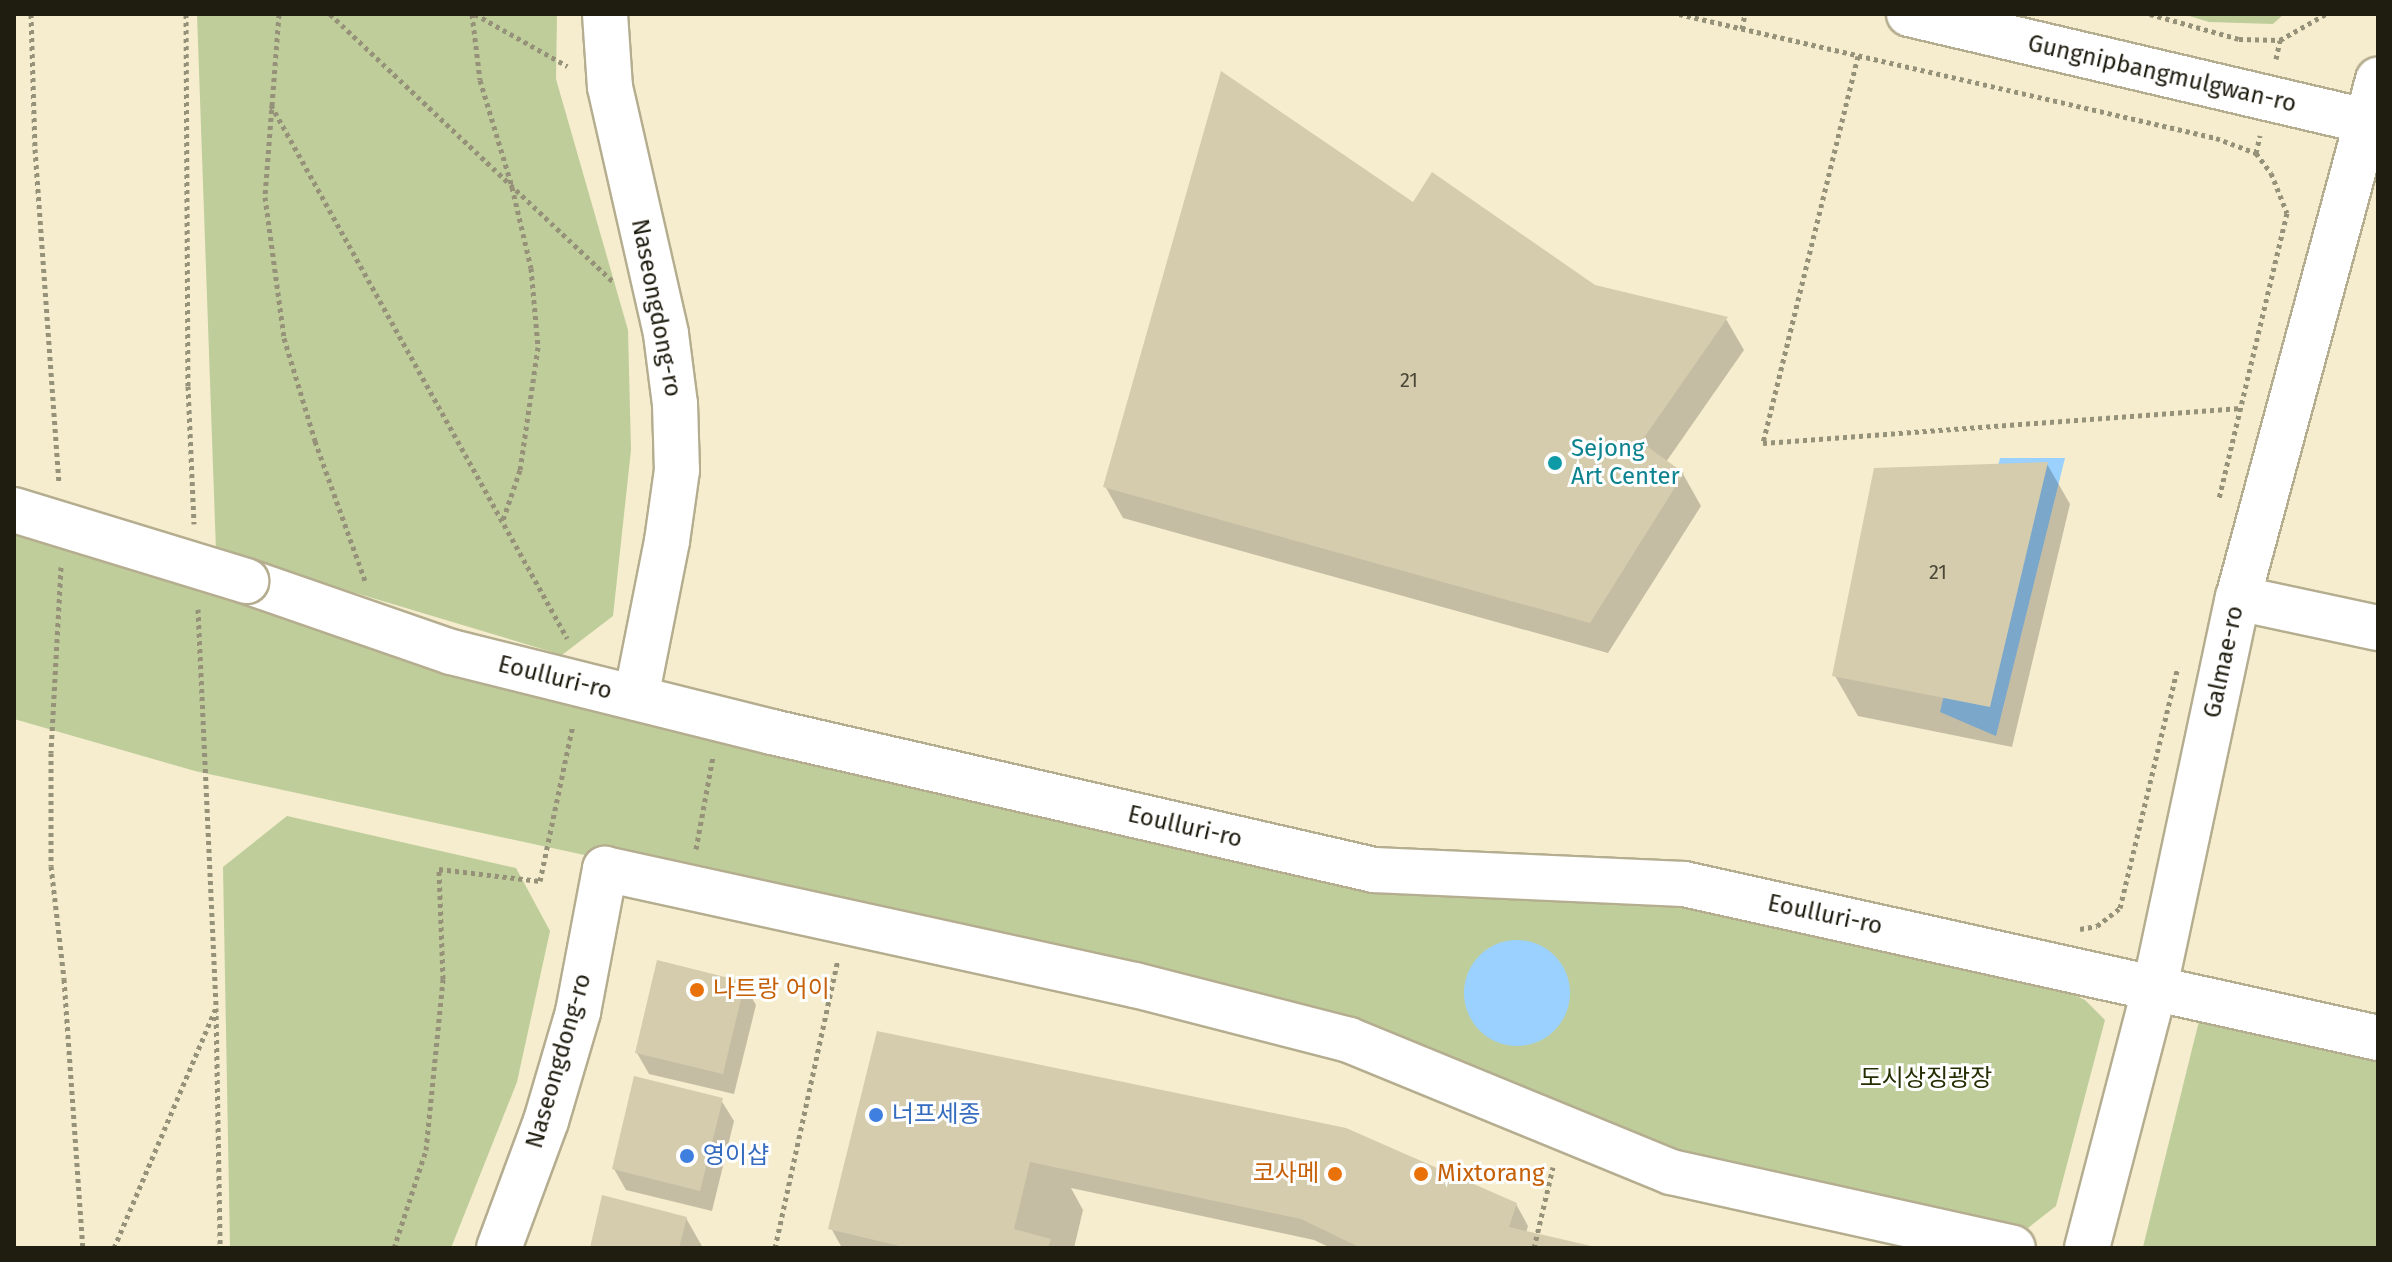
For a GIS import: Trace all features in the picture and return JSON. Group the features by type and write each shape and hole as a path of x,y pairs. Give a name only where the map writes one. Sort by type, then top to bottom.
{"street":[{"name":"Naseongdong-ro","path":"605,14 610,87 666,334 675,404 677,470 636,698"},
{"name":"Gungnipbangmulgwan-ro","path":"1909,14 2373,123"},
{"name":"Galmae-ro","path":"2087,1248 2155,987 2238,598 2373,123 2378,80"},
{"name":"Eoulluri-ro","path":"14,510 246,581 451,652 1374,870 1684,884 2378,1038"},
{"path":"2238,598 2378,628"},
{"name":"Naseongdong-ro","path":"499,1248 546,1121 578,1012 605,869 1135,985 1349,1040 1671,1172 2013,1248"}],"path":[{"path":"31,14 35,149 59,487"},
{"path":"186,14 188,386 194,530"},
{"path":"279,14 265,197 284,338 315,441 367,586"},
{"path":"330,14 614,283"},
{"path":"474,14 480,80 512,187 531,268 538,347 520,470 502,524"},
{"path":"474,14 578,73"},
{"path":"1679,14 2216,138 2256,153 2271,173 2287,213 2215,514"},
{"path":"1742,29 1745,14"},
{"path":"2150,14 2239,39 2266,40 2280,40 2326,14"},
{"path":"1858,56 1763,443 2241,408"},
{"path":"271,105 570,644"},
{"path":"61,563 51,753 51,866 64,979 83,1248"},
{"path":"197,593 216,1008 220,1248"},
{"path":"2071,931 2097,926 2120,908 2179,665"},
{"path":"394,1248 426,1150 443,979 439,869 540,881 576,713"},
{"path":"693,862 715,746"},
{"path":"775,1248 839,956"},
{"path":"114,1248 216,1008"},
{"path":"1534,1248 1554,1164"}],"green space":[{"path":"197,14 557,14 556,79 628,330 631,450 613,616 562,655 216,551"},
{"path":"2183,14 2284,14 2273,24 2209,22"},
{"name":"도시상징광장","path":"14,529 219,596 612,706 1386,887 1669,896 2042,980 2085,1000 2105,1020 2056,1206 2028,1228 1650,1143 1316,1013 195,771 14,719"},
{"path":"287,816 516,868 550,931 517,1082 451,1248 230,1248 223,867"},
{"path":"2201,1013 2378,1053 2378,1248 2143,1247"}],"water":[{"path":"2000,458 2065,458 1996,736 1940,712"},
{"path":"1517,940 1537,944 1555,955 1566,973 1570,993 1566,1013 1555,1031 1537,1042 1517,1046 1497,1042 1479,1031 1468,1013 1464,993 1468,973 1479,955 1497,944"}],"building":[{"path":"1221,71 1413,202 1432,172 1595,285 1728,317 1641,442 1684,473 1590,623 1103,487"},
{"path":"2048,462 1990,707 1832,676 1874,468"},
{"path":"657,960 745,982 723,1074 635,1053"},
{"path":"877,1031 1346,1128 1517,1203 1509,1227 1600,1248 1361,1248 1301,1219 1030,1162 1014,1229 1051,1239 1048,1248 908,1248 828,1229"},
{"path":"634,1076 723,1098 700,1191 612,1169"},
{"path":"602,1195 687,1217 679,1248 590,1248"}],"place":[{"name":"Sejong Art Center","path":"1555,463"},
{"name":"나트랑 어이","path":"697,990"},
{"name":"너프세종","path":"876,1115"},
{"name":"영이샵","path":"687,1156"},
{"name":"코사메","path":"1335,1174"},
{"name":"Mixtorang","path":"1421,1174"}]}
